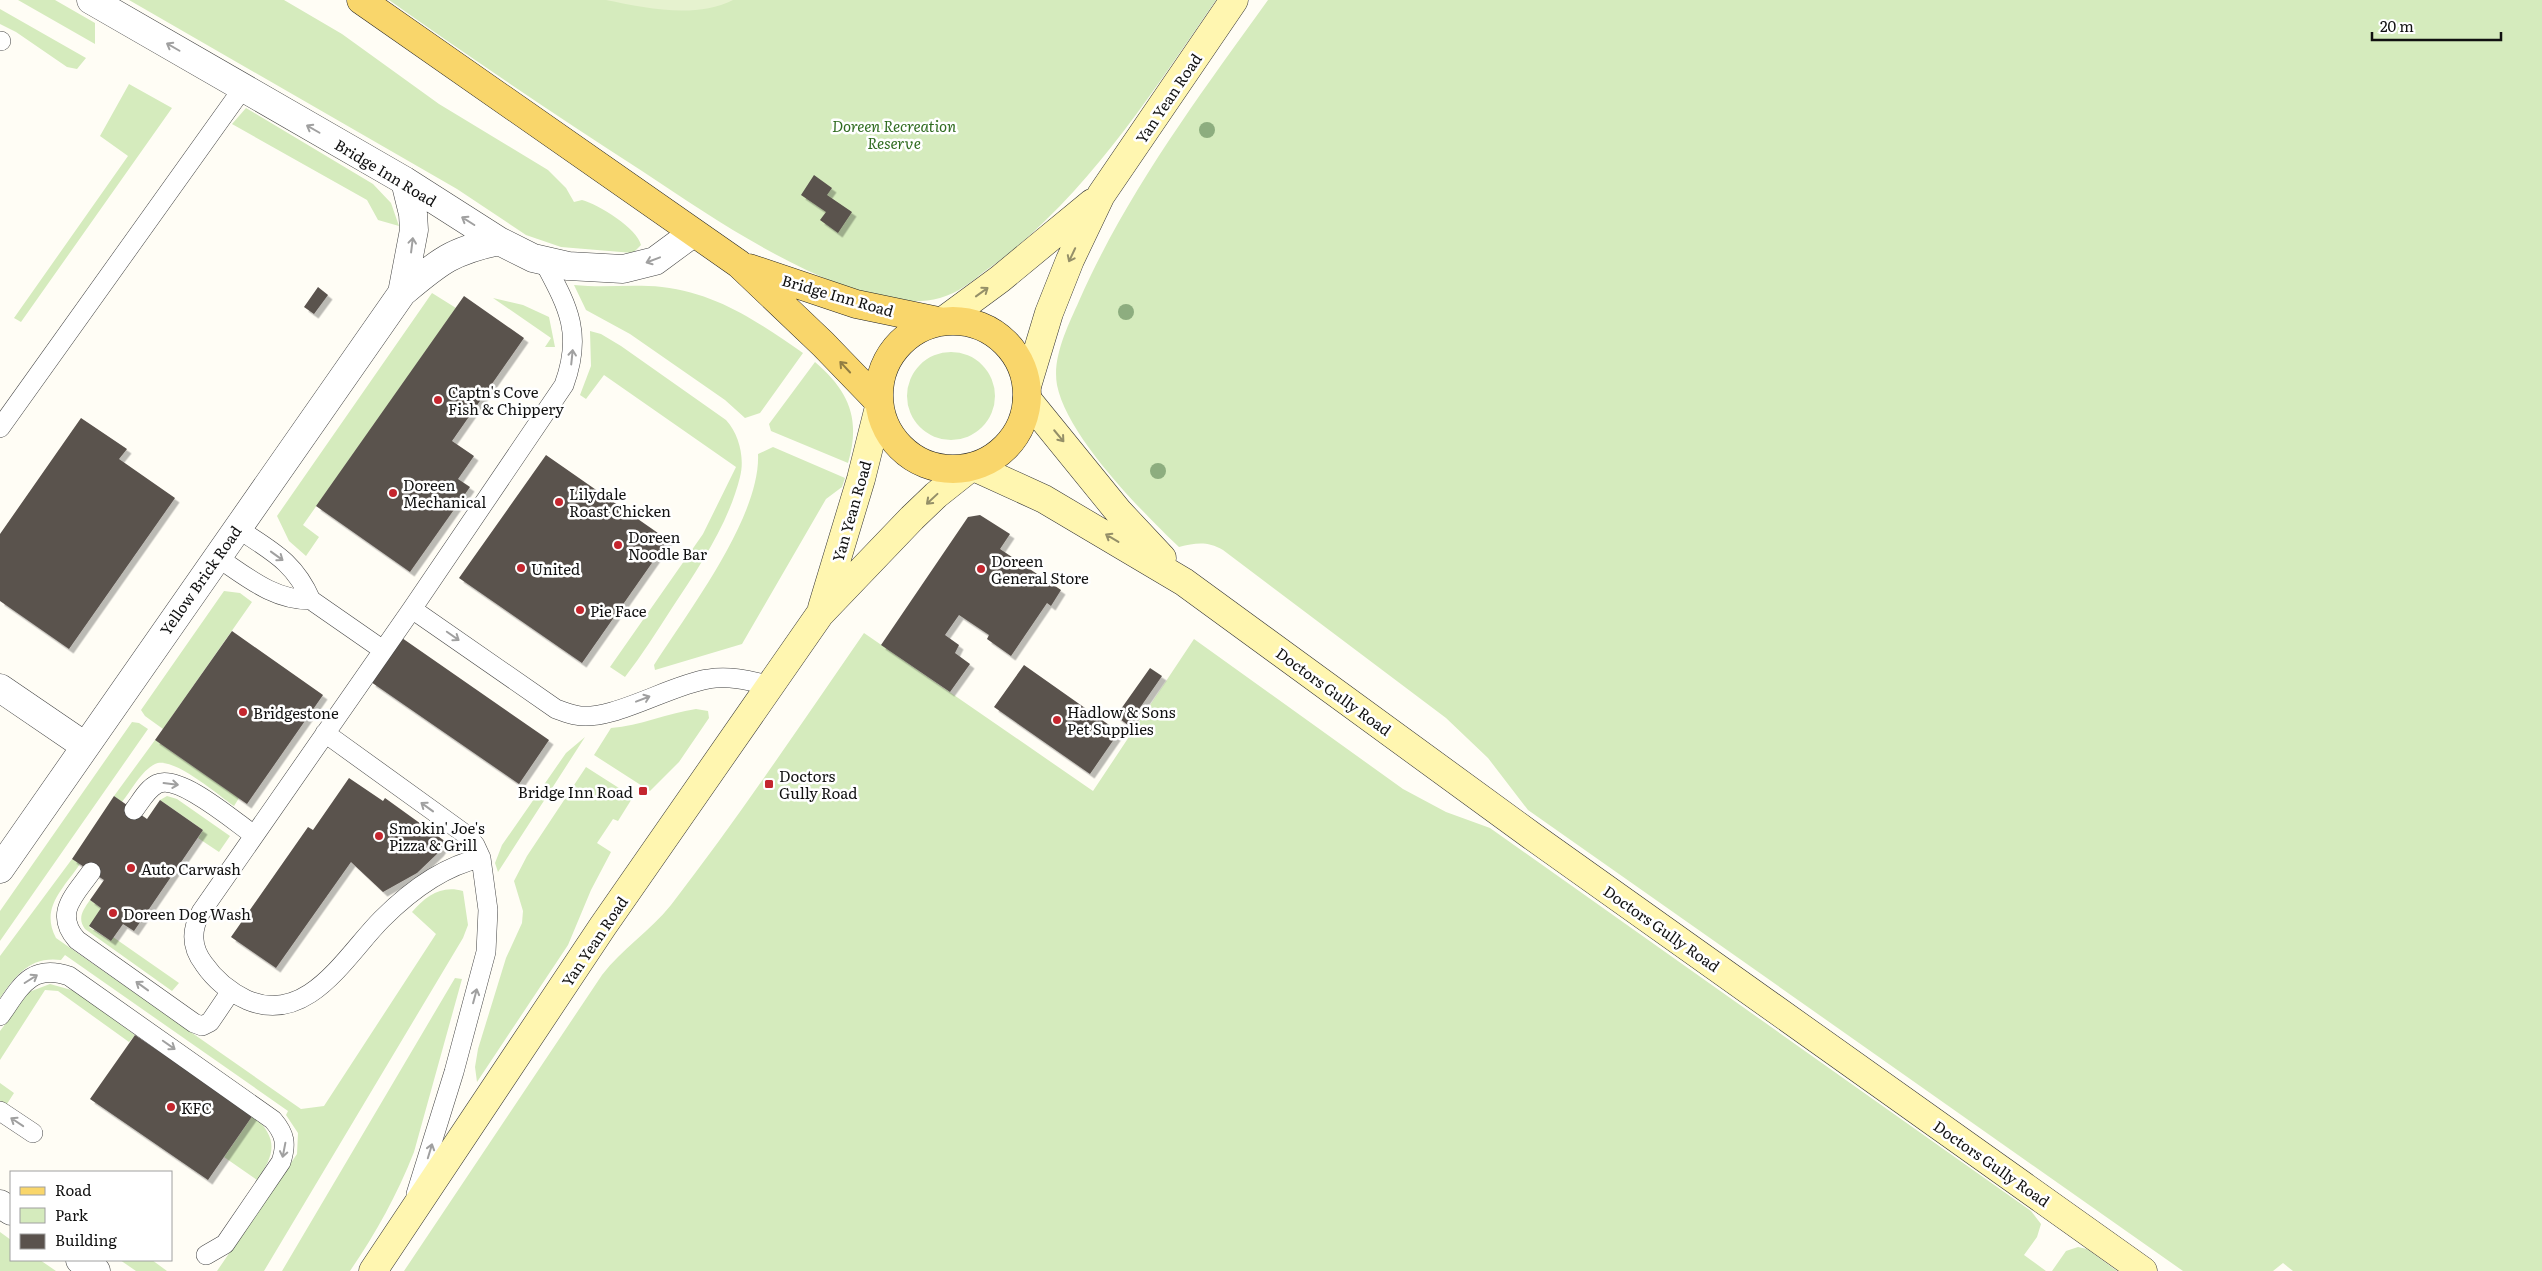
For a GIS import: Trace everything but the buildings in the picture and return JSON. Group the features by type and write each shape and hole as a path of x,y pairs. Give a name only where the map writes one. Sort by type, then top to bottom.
{"main road":[{"name":"Bridge Inn Road","path":"361,0 738,264 823,344 879,405"},
{"name":"Yan Yean Road","path":"1027,392 1049,313 1070,260 1101,195 1234,0"},
{"name":"Yan Yean Road","path":"941,321 1000,279 1101,195"},
{"name":"Bridge Inn Road","path":"738,264 856,304 941,321"},
{"path":"941,321 967,321 989,329 1008,344 1021,364 1027,392 1025,414 1015,437 996,456 972,467 950,470 930,466 912,457 897,443 889,432 879,405 879,380 886,360 900,342 918,328 941,321"},
{"name":"Doctors Gully Road","path":"1027,392 1118,511 1184,582"},
{"name":"Yan Yean Road","path":"820,614 848,527 879,405"},
{"name":"Yan Yean Road","path":"374,1271 603,926 772,686 820,614 912,518 972,467"},
{"name":"Doctors Gully Road","path":"972,467 1044,499 1184,582 1532,836 2143,1271"}],"street":[{"name":"Bridge Inn Road","path":"91,0 404,181 499,241 544,262 592,268 623,268 654,261 693,233"},
{"name":"Yellow Brick Road","path":"402,293 414,230 413,214 404,181"},
{"name":"Yellow Brick Road","path":"0,869 402,293 438,262 452,254 499,241"},
{"path":"0,688 85,746"},
{"path":"81,1261 96,1271"}],"lane":[{"path":"0,428 242,88"},
{"path":"481,858 466,861 447,870 410,895 383,918 318,989 294,1003 268,1006 254,1003 230,991 209,972 202,962 193,940 193,930 201,912 412,609 564,385 572,363 573,339 564,301 544,262"},
{"path":"237,528 281,558 295,571 311,600 383,650"},
{"path":"217,557 278,596 295,600 311,600"},
{"path":"412,609 556,709 575,716 597,715 613,711 658,693 706,679 738,679 772,686"},
{"path":"325,734 465,834 476,846 481,858 488,910 486,952 454,1072 410,1215"},
{"path":"134,810 148,791 159,783 172,783 186,788 254,835"},
{"path":"92,872 68,906 65,918 69,931 77,940 194,1023 202,1026 210,1022 230,991"},
{"path":"0,1016 23,983 33,976 55,972 69,976 274,1120 282,1130 285,1140 285,1151 281,1162 226,1244 206,1255"},
{"path":"0,1111 33,1133"}],"green space":[{"path":"18,0 55,0 95,23 95,44"},
{"path":"129,0 284,0 342,34 439,104 548,170 566,188 574,202 582,200 589,202 607,212 633,232 641,245 633,253 561,247 526,235 457,189"},
{"name":"Doreen Recreation Reserve","path":"389,0 1216,0 1112,146 1053,213 1020,244 964,287 940,298 902,301 875,296 838,284 761,247 713,218 483,66"},
{"path":"606,0 733,0 703,9 670,10"},
{"path":"1268,0 2542,0 2542,1271 2293,1271 2283,1263 2273,1271 2183,1271 1528,810 1488,758 1446,718 1223,550 1212,545 1201,544 1179,547 1163,532 1108,472 1075,427 1057,385 1056,374 1059,353 1070,321 1119,221 1166,146"},
{"path":"0,9 86,58 77,69 67,67 16,32 0,24"},
{"path":"129,84 172,108 21,322 14,318 128,156 100,136"},
{"path":"246,108 373,184 391,203 399,226 378,220 367,200 232,124"},
{"path":"574,285 662,287 702,296 754,320 803,353 760,413 745,418 725,400 630,334 586,310"},
{"path":"432,293 456,308 303,525 319,537 306,556 289,541 277,516"},
{"path":"493,298 523,305 549,317 555,347 545,347 551,338"},
{"path":"590,331 601,334 621,346 726,420 737,439 742,462 735,495 712,545 625,677 610,667 703,534 736,467 604,375 586,399 580,395 591,366"},
{"path":"951,352 968,356 982,365 991,379 995,396 991,413 982,427 968,436 951,440 934,436 920,427 911,413 907,396 911,379 920,365 934,356"},
{"path":"815,362 836,384 844,395 849,407 853,433 848,463 771,431 769,424"},
{"path":"773,447 845,478 842,487 826,499 742,644 655,670 654,665 702,592 735,535 748,506 756,479 758,454"},
{"path":"224,591 240,593 252,602 163,729 145,716 141,710"},
{"path":"864,633 1093,791 1194,639 1403,789 1446,812 1490,828 2031,1211 2041,1224 2037,1237 2024,1255 2046,1271 404,1271 602,975 671,905 745,804"},
{"path":"696,709 708,711 709,718 679,762 650,791 594,755 611,728 632,725"},
{"path":"132,722 139,723 148,729 0,941 0,911"},
{"path":"585,737 498,872 495,863 502,845 566,753"},
{"path":"155,740 239,798 234,806 183,770 163,763 155,764 145,771 122,802 114,796"},
{"path":"586,767 633,797 618,821 613,819 597,843 611,852 591,890 568,945 477,1082 475,1067 478,1049 506,958 522,923 523,911 514,881 527,856"},
{"path":"167,796 177,799 230,836 219,852 198,838 203,830 160,800"},
{"path":"72,859 80,864 61,890 52,908 52,927 56,938 301,1109 324,1106 436,934 412,912 434,893 448,889 463,891 468,925 463,938 264,1271 217,1271 297,1154 298,1133 286,1115 288,1111 65,955 61,960 41,961 32,964 18,975 0,998 0,956"},
{"path":"90,900 101,908 89,927 111,941 113,937 179,983 172,991 85,929 81,918"},
{"path":"455,978 462,979 414,1152 393,1199 369,1242 350,1271 282,1271"},
{"path":"50,984 75,991 135,1035 129,1042 58,991 45,990 0,1060 0,1031 29,992"},
{"path":"0,1083 14,1093 5,1107 0,1103"},
{"path":"253,1115 267,1131 272,1146 268,1162 257,1180 224,1157"},
{"path":"0,1232 10,1239 10,1261 41,1261 56,1271 0,1271"},
{"path":"2078,1247 2087,1249 2117,1271 2052,1271 2066,1251"},
{"path":"121,1261 153,1261 167,1271 136,1271"}],"place":[{"name":"Captn's Cove Fish & Chippery","path":"438,400"},
{"name":"Doreen Mechanical","path":"393,493"},
{"name":"Lilydale Roast Chicken","path":"559,502"},
{"name":"Doreen Noodle Bar","path":"618,545"},
{"name":"United","path":"521,568"},
{"name":"Doreen General Store","path":"981,569"},
{"name":"Pie Face","path":"580,610"},
{"name":"Bridgestone","path":"243,712"},
{"name":"Hadlow & Sons Pet Supplies","path":"1057,720"},
{"name":"Doctors Gully Road","path":"769,784"},
{"name":"Bridge Inn Road","path":"643,791"},
{"name":"Smokin' Joe's Pizza & Grill","path":"379,836"},
{"name":"Auto Carwash","path":"131,868"},
{"name":"Doreen Dog Wash","path":"113,913"},
{"name":"KFC","path":"171,1107"}]}
